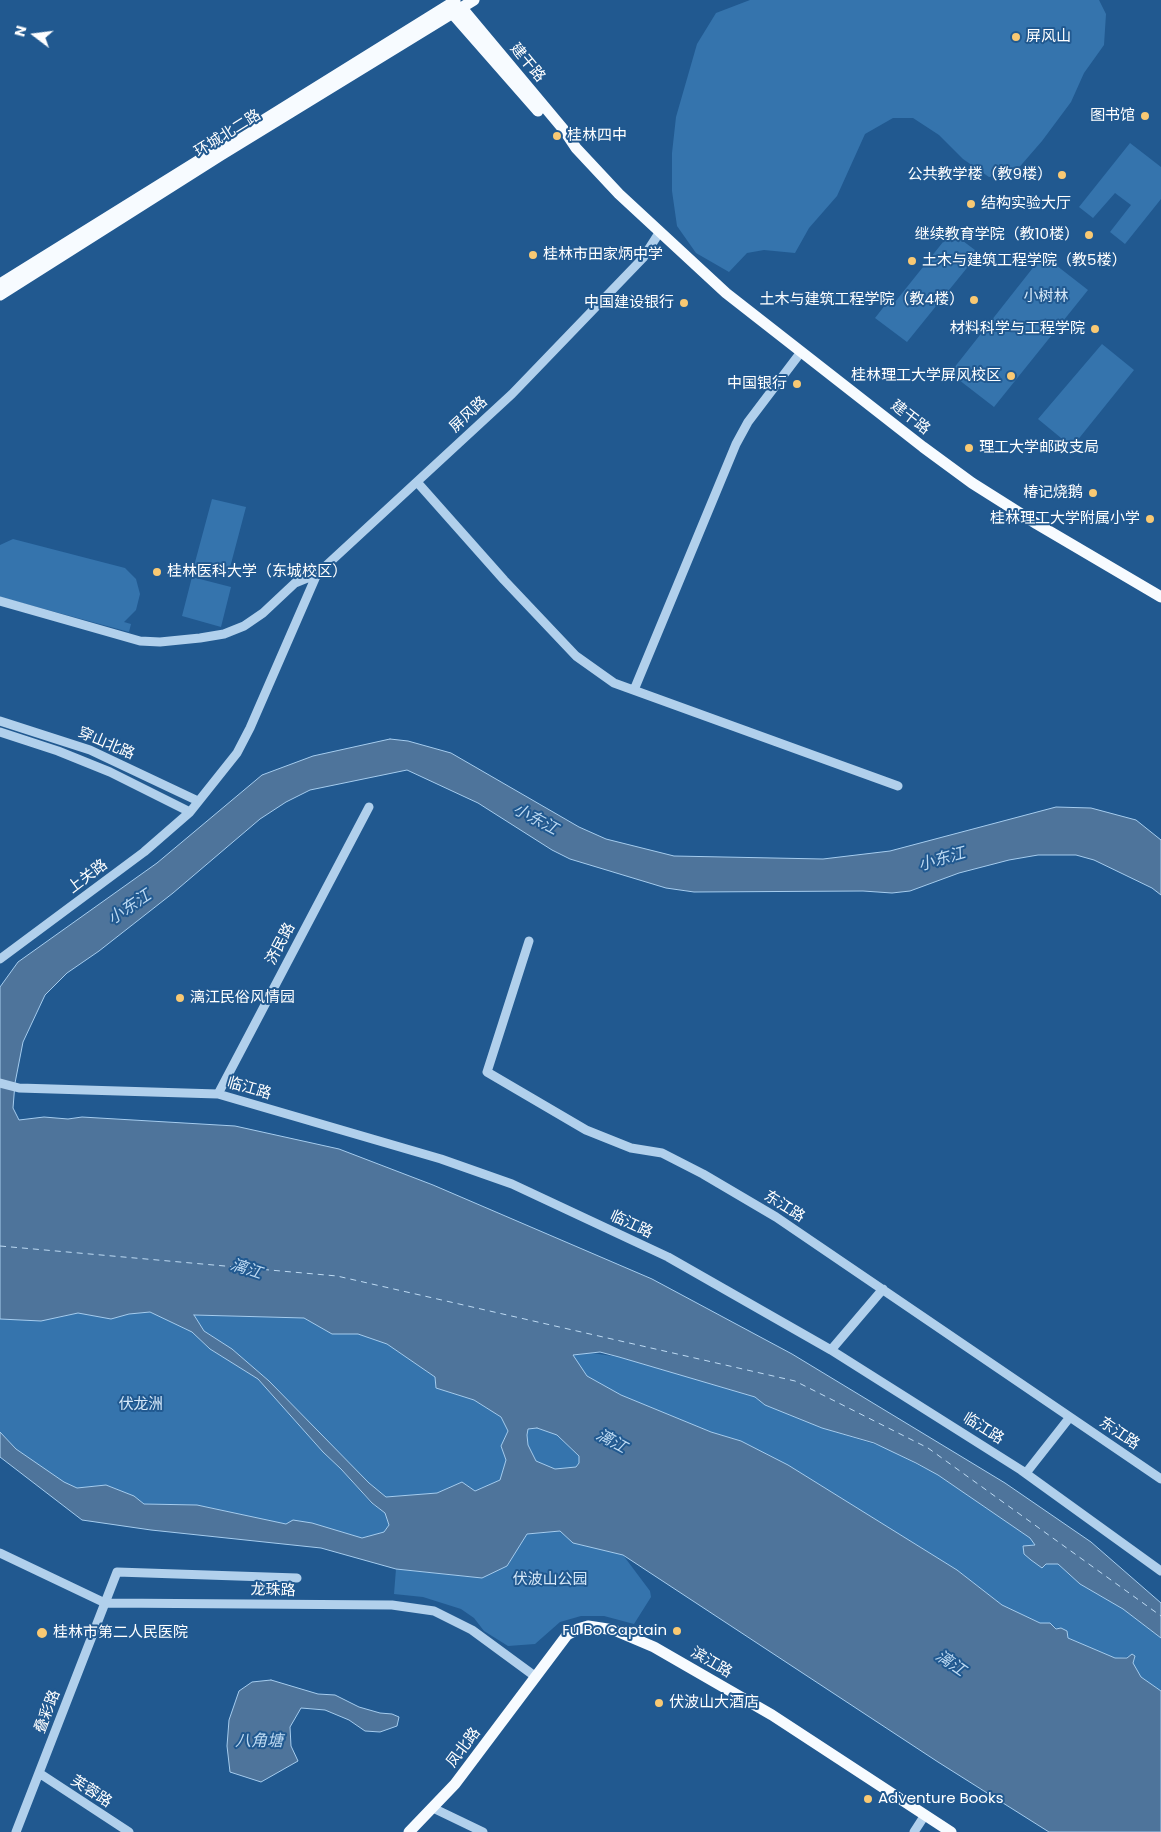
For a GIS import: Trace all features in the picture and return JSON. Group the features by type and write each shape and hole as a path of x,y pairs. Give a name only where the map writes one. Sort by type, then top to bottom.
{"main road":[{"name":"环城北二路","path":"0,284 453,5 474,0"},
{"name":"环城北二路","path":"0,296 453,5"},
{"name":"建干路","path":"453,5 559,134 576,148 659,233 726,293 923,448 1037,524 1161,597"},
{"name":"滨江路","path":"536,1677 567,1635 588,1626 614,1630 654,1648 772,1715 951,1832"},
{"name":"凤北路","path":"409,1832 455,1784 536,1677"}],"street":[{"name":"屏风路","path":"0,602 140,641 160,642 224,634 244,626 295,583 317,574 512,394 642,258 659,233"},
{"path":"634,690 736,444 748,422 801,352"},
{"path":"417,482 504,580 576,656 614,683 898,786"},
{"name":"上关路","path":"0,959 144,852 190,812 237,753 250,728 317,574"},
{"name":"穿山北路","path":"0,721 90,750 198,801"},
{"name":"穿山北路","path":"0,732 58,751 110,772 190,812"},
{"name":"济民路","path":"218,1094 368,806"},
{"name":"东江路","path":"529,941 487,1072 586,1130 631,1148 662,1153 703,1174 776,1217 1161,1479"},
{"name":"临江路","path":"0,1083 19,1088 218,1094 441,1159 512,1184 668,1257 831,1350 1026,1473 1161,1571"},
{"path":"831,1350 883,1289"},
{"path":"1026,1473 1070,1417"},
{"name":"龙珠路","path":"0,1553 105,1603 413,1606 452,1618 472,1630 536,1677"},
{"name":"叠彩路","path":"16,1832 117,1572 297,1578"},
{"name":"芙蓉路","path":"39,1773 128,1832"},
{"path":"433,1808 483,1832"},
{"path":"914,1832 924,1815"}],"green space":[{"path":"750,0 1099,0 1106,14 1104,45 1084,73 1071,102 1042,141 1016,171 989,177 963,159 939,135 913,118 893,118 865,134 837,196 809,228 795,253 764,250 747,253 729,272 696,253 677,226 672,191 672,153 676,117 697,44 716,13"},
{"path":"1130,143 1161,167 1161,199 1125,244 1110,232 1131,205 1115,193 1093,218 1079,207"},
{"path":"951,232 979,253 907,342 875,318 886,304 891,307"},
{"name":"小树林","path":"1043,255 1088,290 994,407 950,373"},
{"path":"1102,344 1134,370 1072,447 1038,419"},
{"path":"212,499 246,507 228,575 194,566"},
{"path":"13,539 125,568 136,579 140,594 136,610 124,622 131,624 129,632 0,597 0,545"},
{"path":"192,577 231,587 221,627 182,616"},
{"name":"伏龙洲","path":"150,1312 192,1332 210,1349 258,1379 371,1503 385,1513 389,1525 384,1532 362,1538 312,1523 286,1524 197,1505 144,1504 134,1496 106,1485 77,1488 64,1483 16,1449 0,1432 0,1319 57,1318 78,1313 111,1319 129,1314"},
{"path":"194,1315 304,1318 332,1334 358,1334 387,1344 435,1377 436,1388 474,1400 501,1417 508,1431 501,1446 506,1460 500,1480 475,1491 462,1482 437,1493 386,1497 369,1483 269,1381 232,1349 204,1331"},
{"path":"585,1352 619,1357 755,1397 765,1405 822,1428 884,1447 938,1475 1030,1538 1035,1545 1023,1547 1031,1560 1038,1564 1058,1564 1080,1584 1123,1609 1161,1638 1161,1691 1141,1677 1133,1663 1135,1656 1115,1658 1068,1638 1050,1623 1040,1623 1002,1605 957,1570 788,1465 741,1441 711,1432 621,1395 587,1376 573,1355"},
{"path":"537,1428 557,1435 579,1456 579,1463 576,1467 555,1469 536,1461 528,1445 527,1435 528,1429"},
{"name":"伏波山公园","path":"560,1531 573,1543 623,1555 650,1591 651,1597 634,1624 604,1616 581,1616 560,1622 535,1644 508,1646 484,1631 474,1618 461,1609 423,1597 394,1594 396,1569 471,1577 507,1566 527,1534"}],"water":[{"path":"390,739 408,741 451,753 579,827 606,839 674,856 823,859 890,851 1056,807 1091,808 1136,820 1161,840 1161,895 1152,888 1094,860 1076,855 1038,855 1009,860 959,873 910,891 892,893 863,891 694,892 666,888 570,859 552,850 478,803 407,770 310,790 286,802 260,819 173,893 99,951 67,973 45,995 23,1042 15,1083 13,1108 19,1120 44,1117 68,1119 82,1117 235,1126 339,1149 433,1185 652,1279 792,1354 1005,1483 1091,1542 1161,1603 1161,1638 1123,1609 1080,1584 1058,1564 1046,1564 1042,1568 1024,1554 1023,1546 1035,1545 1030,1538 938,1475 916,1463 874,1443 822,1428 765,1405 755,1397 600,1352 573,1355 587,1376 621,1395 711,1432 741,1441 788,1465 957,1570 1002,1605 1040,1623 1050,1623 1056,1629 1061,1628 1067,1631 1068,1638 1115,1658 1127,1658 1132,1654 1135,1656 1133,1663 1141,1677 1161,1691 1161,1832 1049,1832 938,1762 623,1555 573,1543 560,1531 527,1534 507,1566 482,1578 396,1569 321,1548 151,1530 82,1520 0,1457 0,1432 16,1449 64,1482 77,1488 106,1485 134,1496 144,1504 197,1505 286,1524 293,1520 312,1523 362,1538 384,1532 389,1525 385,1513 372,1503 323,1452 258,1379 210,1349 192,1332 150,1312 129,1314 111,1319 78,1313 41,1321 0,1319 0,987 18,962 157,863 262,775 313,756","holes":["194,1315 304,1318 332,1334 358,1334 387,1344 435,1377 436,1388 474,1400 501,1417 508,1431 501,1446 506,1460 500,1480 475,1491 462,1482 437,1493 386,1497 369,1483 269,1381 232,1349 204,1331","537,1428 557,1435 579,1456 579,1463 576,1467 555,1469 536,1461 528,1445 527,1435 528,1429"]},
{"name":"八角塘","path":"271,1680 318,1694 335,1695 359,1707 380,1713 392,1714 399,1717 397,1726 380,1732 365,1731 349,1720 325,1710 301,1708 290,1727 291,1746 298,1761 261,1782 230,1772 227,1746 229,1720 239,1691 252,1682"}],"ferry route":[{"path":"0,1246 337,1276 795,1381 928,1448 1161,1616"}],"place":[{"name":"屏风山","path":"1016,37"},
{"name":"图书馆","path":"1145,116"},
{"name":"桂林四中","path":"557,136"},
{"name":"公共教学楼（教9楼）","path":"1062,175"},
{"name":"结构实验大厅","path":"971,204"},
{"name":"继续教育学院（教10楼）","path":"1089,235"},
{"name":"桂林市田家炳中学","path":"533,255"},
{"name":"土木与建筑工程学院（教5楼）","path":"912,261"},
{"name":"土木与建筑工程学院（教4楼）","path":"974,300"},
{"name":"中国建设银行","path":"684,303"},
{"name":"材料科学与工程学院","path":"1095,329"},
{"name":"桂林理工大学屏风校区","path":"1011,376"},
{"name":"中国银行","path":"797,384"},
{"name":"理工大学邮政支局","path":"969,448"},
{"name":"椿记烧鹅","path":"1093,493"},
{"name":"桂林理工大学附属小学","path":"1150,519"},
{"name":"桂林医科大学（东城校区）","path":"157,572"},
{"name":"漓江民俗风情园","path":"180,998"},
{"name":"Fu Bo Captain","path":"677,1631"},
{"name":"桂林市第二人民医院","path":"42,1633"},
{"name":"伏波山大酒店","path":"659,1703"},
{"name":"Adventure Books","path":"868,1799"}],"water label":[{"name":"小东江","path":"535,820"},
{"name":"小东江","path":"942,860"},
{"name":"小东江","path":"130,908"},
{"name":"漓江","path":"246,1270"},
{"name":"漓江","path":"611,1442"},
{"name":"漓江","path":"950,1664"}]}
